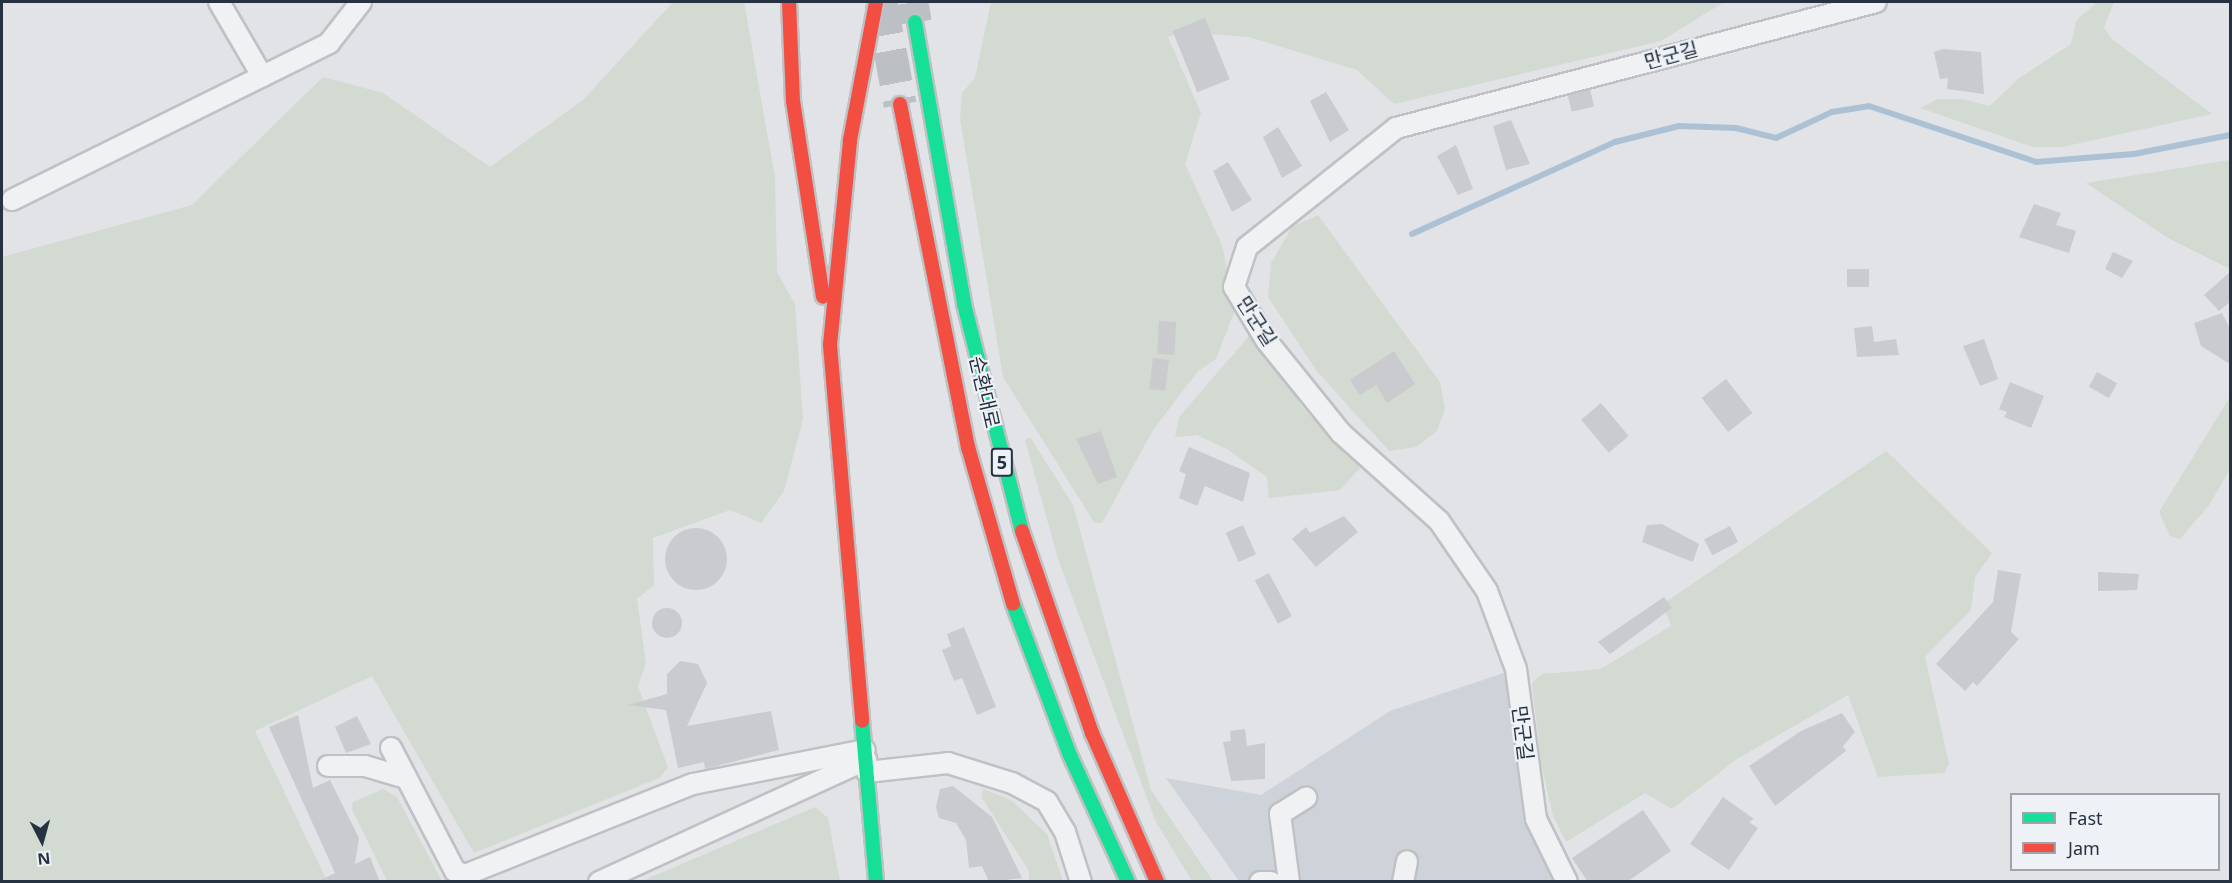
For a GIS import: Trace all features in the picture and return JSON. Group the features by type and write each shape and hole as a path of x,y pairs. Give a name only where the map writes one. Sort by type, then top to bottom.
{"main road":[{"path":"789,2 793,100 830,345 876,882"},
{"path":"830,345 849,140 876,2"},
{"name":"순환대로","path":"915,22 964,304 1033,575 1092,734 1157,882"},
{"name":"순환대로","path":"900,104 968,447 1008,590 1069,753 1128,882"}],"street":[{"path":"219,2 262,76"},
{"path":"12,200 329,43 361,2"},
{"name":"만군길","path":"1567,882 1536,819 1516,669 1487,591 1439,521 1341,433 1266,340 1234,287 1247,247 1396,129 1876,2"},
{"path":"391,748 455,871 465,875 693,784 866,761 948,763 1012,783 1047,802 1065,832 1081,882"},
{"path":"599,882 866,761"},
{"path":"328,766 365,766 406,778"},
{"path":"1289,882 1280,814 1306,798"},
{"path":"1403,882 1407,861"},
{"path":"1260,882 1271,882"}],"shaded area":[{"path":"673,2 744,2 775,178 777,272 795,304 803,419 784,491 761,523 730,510 653,538 654,585 637,599 646,663 638,686 668,768 659,778 474,853 372,676 255,731 327,881 2,882 2,257 192,205 323,77 383,93 490,167 583,100"},
{"path":"991,2 1724,2 1661,41 1394,104 1357,70 1249,37 1184,32 1168,37 1201,113 1185,164 1222,245 1235,310 1216,359 1198,371 1153,430 1102,523 1094,522 1003,377 960,119 962,93 975,78"},
{"path":"2097,2 2114,2 2104,28 2112,39 2212,114 2062,147 2033,147 1920,108 1938,99 1962,99 1990,106 2018,79 2071,44 2076,21"},
{"path":"2230,160 2230,269 2168,238 2086,183"},
{"path":"1318,215 1440,382 1445,409 1437,431 1416,447 1389,451 1316,370 1268,297 1271,263 1292,227"},
{"path":"1250,335 1267,351 1302,407 1360,468 1340,490 1269,498 1267,477 1227,449 1197,435 1175,437 1179,417"},
{"path":"2230,397 2230,469 2210,504 2180,539 2170,536 2159,512"},
{"path":"1030,437 1073,505 1151,790 1213,881 1192,881 1156,822 1058,559 1025,440"},
{"path":"1886,451 1992,553 1975,577 1971,610 1925,657 1949,764 1944,773 1878,777 1848,695 1737,759 1672,809 1645,793 1566,842 1553,816 1541,763 1532,683 1542,674 1601,669 1671,626 1663,604"},
{"path":"1516,669 1536,819 1567,881 1239,881 1166,778 1261,795 1390,711"},
{"path":"383,789 397,797 442,881 387,881 352,809 353,802"},
{"path":"983,789 1011,800 1047,834 1063,881 1029,881 1029,871 982,798"},
{"path":"815,807 828,818 840,881 642,881"}],"building":[{"path":"1205,18 1230,79 1197,92 1173,31"},
{"path":"1943,49 1981,52 1984,94 1947,89 1948,78 1940,79 1934,52"},
{"path":"1590,89 1594,107 1572,112 1568,94"},
{"path":"1326,92 1349,130 1330,142 1310,101"},
{"path":"1511,120 1530,164 1506,170 1493,126"},
{"path":"1278,127 1302,166 1282,178 1263,137"},
{"path":"1456,145 1473,189 1458,195 1437,156"},
{"path":"1228,162 1252,200 1232,212 1213,171"},
{"path":"2034,204 2061,213 2056,225 2076,231 2069,253 2019,237"},
{"path":"2113,252 2133,261 2122,278 2105,269"},
{"path":"1847,269 1869,269 1869,287 1847,287"},
{"path":"2230,272 2230,302 2219,311 2204,295"},
{"path":"2222,313 2230,329 2230,364 2201,346 2194,323"},
{"path":"1159,321 1176,322 1174,355 1157,354"},
{"path":"1872,326 1874,342 1896,339 1899,355 1857,357 1854,328"},
{"path":"1984,339 1998,379 1980,386 1963,346"},
{"path":"1394,351 1415,384 1387,403 1376,385 1360,395 1350,380"},
{"path":"1153,358 1169,360 1165,391 1149,389"},
{"path":"2097,372 2117,383 2109,398 2089,387"},
{"path":"1726,379 1752,413 1728,432 1702,398"},
{"path":"2010,382 2044,396 2031,428 2004,417 2007,412 1999,409"},
{"path":"1601,403 1629,436 1609,453 1581,420"},
{"path":"1101,431 1117,477 1098,484 1076,439"},
{"path":"1189,447 1250,473 1243,502 1205,486 1197,506 1179,498 1186,474 1179,471"},
{"path":"1344,516 1358,532 1316,567 1292,539 1306,527 1310,533"},
{"path":"1662,524 1699,544 1693,562 1642,542 1647,525"},
{"path":"1243,525 1256,554 1239,562 1226,533"},
{"path":"1730,526 1738,542 1712,555 1704,539"},
{"path":"696,528 718,537 727,559 718,581 696,590 674,581 665,559 674,537"},
{"path":"1998,570 2021,574 2011,632 2019,639 1977,686 1973,682 1965,691 1936,664 1993,602"},
{"path":"2098,572 2139,574 2137,590 2098,591"},
{"path":"1269,573 1292,616 1278,624 1255,581"},
{"path":"1664,597 1672,608 1610,654 1598,642"},
{"path":"667,608 678,612 682,623 678,634 667,638 656,634 652,623 656,612"},
{"path":"964,627 996,707 977,715 962,678 954,681 942,650 951,646 947,634"},
{"path":"680,661 698,664 707,683 687,726 771,711 779,750 705,769 704,762 678,768 666,710 628,705 667,694 667,674"},
{"path":"1842,713 1855,732 1843,746 1846,751 1775,806 1749,766 1801,731"},
{"path":"298,715 313,788 330,780 359,838 355,864 370,857 380,882 317,882 335,873 269,727"},
{"path":"357,716 371,744 346,753 335,727"},
{"path":"1245,729 1247,746 1265,743 1265,779 1231,781 1223,742 1231,741 1230,731"},
{"path":"953,786 992,817 1022,878 989,882 982,866 969,868 966,840 956,823 939,818 936,807 940,789"},
{"path":"1723,797 1754,819 1749,822 1758,828 1729,870 1690,844"},
{"path":"1643,810 1671,851 1627,882 1588,882 1572,858"}],"waterway":[{"path":"1412,234 1615,142 1679,126 1736,128 1776,138 1832,112 1869,106 2036,162 2134,154 2230,135"}],"tunnel":[{"path":"881,2 900,104"},
{"path":"912,2 915,22"}],"traffic: fast":[{"path":"915,22 964,304 1022,531"},
{"path":"1013,604 1069,753 1128,882"},
{"path":"862,721 876,882"}],"traffic: jam":[{"path":"789,2 793,101 823,297"},
{"path":"830,345 850,140 876,2"},
{"path":"900,104 968,447 1013,604"},
{"path":"830,345 862,721"},
{"path":"1022,531 1092,733 1157,882"}]}
